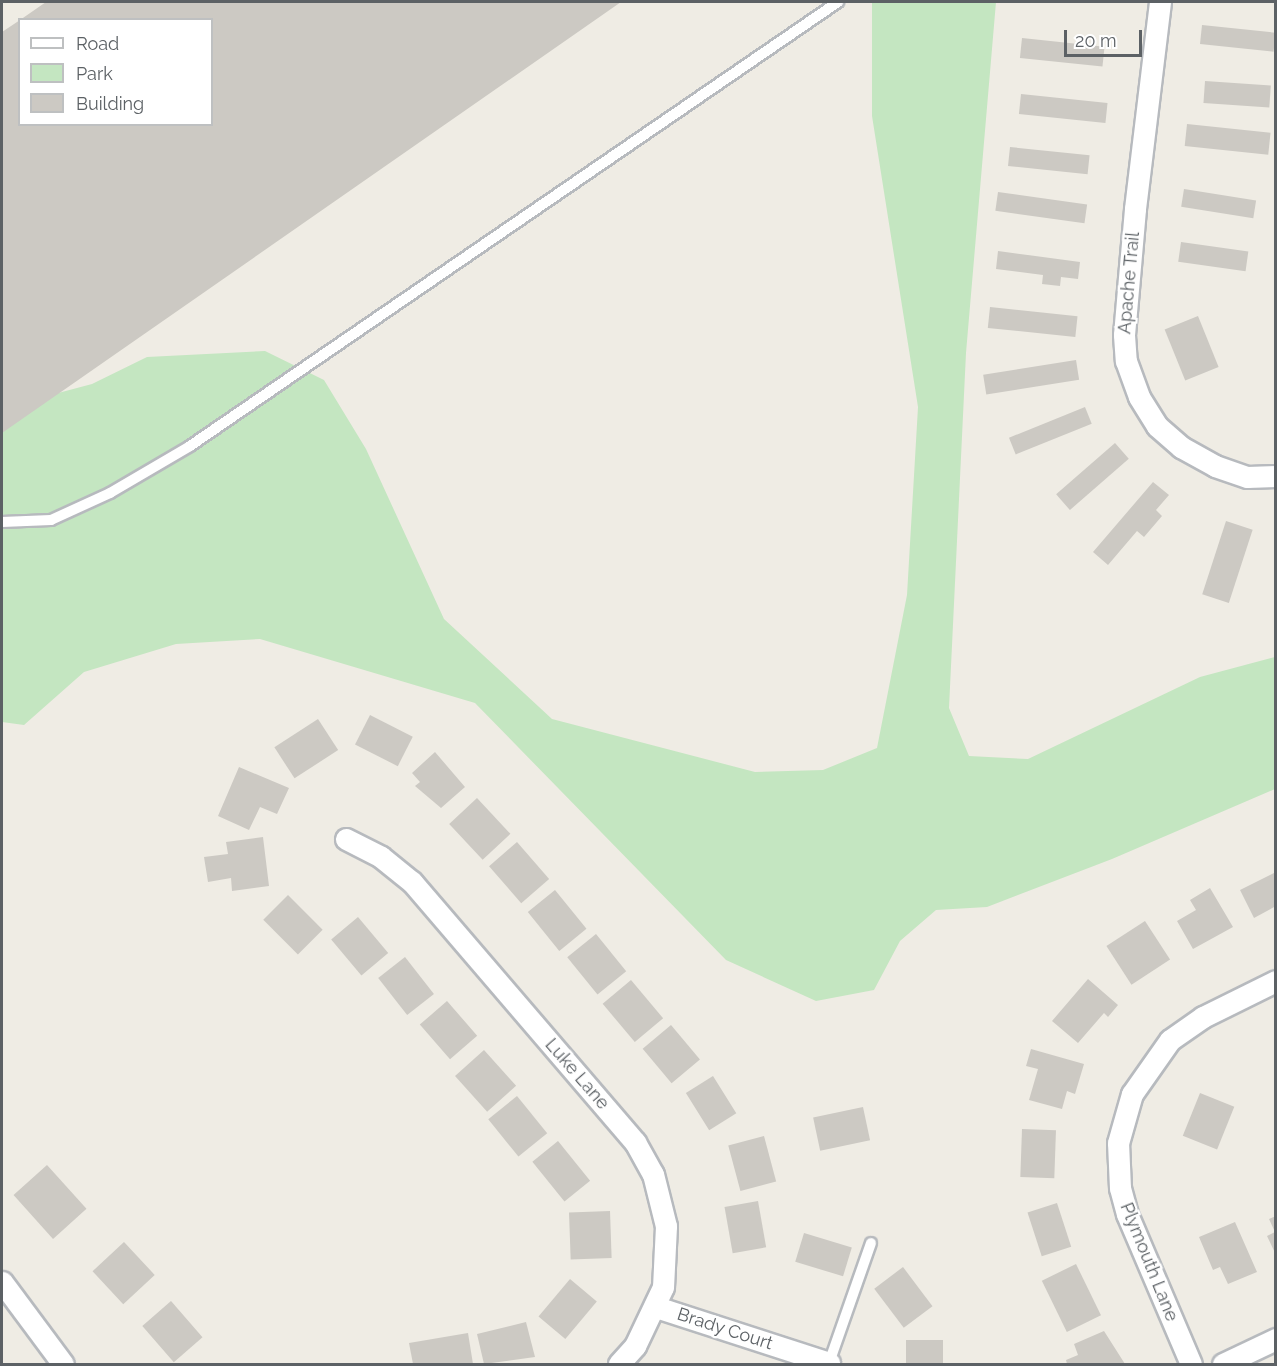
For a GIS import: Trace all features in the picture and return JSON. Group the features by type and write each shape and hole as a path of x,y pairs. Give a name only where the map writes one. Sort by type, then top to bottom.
{"street":[{"name":"Apache Trail","path":"1160,2 1135,209 1124,335 1126,361 1139,397 1157,426 1181,447 1215,466 1247,477 1275,476"},
{"name":"Luke Lane","path":"346,839 381,857 412,882 635,1142 653,1174 666,1226 663,1287 656,1307 635,1346 619,1365"},
{"name":"Plymouth Lane","path":"1191,1365 1127,1214 1120,1188 1118,1143 1132,1094 1170,1040 1203,1017 1275,981"},
{"path":"2,1282 63,1365"},
{"name":"Brady Court","path":"656,1307 829,1363"},
{"path":"1223,1365 1275,1340"}],"lane":[{"path":"2,522 51,520 110,493 190,446 838,2"},
{"path":"829,1363 871,1244"}],"green space":[{"path":"872,2 996,2 966,353 949,708 969,756 1028,759 1200,677 1275,657 1275,789 1112,859 987,907 936,910 900,941 874,990 816,1001 726,960 475,703 260,639 176,644 84,672 24,725 2,722 2,402 17,404 92,384 147,357 265,351 324,380 366,449 444,619 552,719 755,772 823,770 877,748 907,595 918,407 872,116"}],"building":[{"path":"46,2 621,2 2,433 2,32 18,21 18,126 213,126 213,18 23,18"},
{"path":"1202,25 1276,33 1274,52 1200,44"},
{"path":"1022,38 1105,47 1102,67 1020,58"},
{"path":"1205,81 1271,86 1269,108 1203,103"},
{"path":"1021,94 1108,103 1105,123 1019,114"},
{"path":"1187,124 1271,133 1268,155 1185,146"},
{"path":"1010,147 1090,155 1088,174 1008,166"},
{"path":"1184,189 1256,200 1253,218 1181,207"},
{"path":"998,192 1087,205 1084,223 995,211"},
{"path":"1181,242 1248,251 1246,271 1178,262"},
{"path":"998,251 1080,262 1078,279 1061,277 1060,286 1042,284 1043,275 996,269"},
{"path":"990,307 1078,316 1075,337 988,328"},
{"path":"1198,316 1219,367 1185,380 1165,329"},
{"path":"1076,360 1079,380 986,394 983,375"},
{"path":"1085,407 1092,424 1016,454 1009,438"},
{"path":"1115,443 1129,459 1070,510 1056,494"},
{"path":"1153,482 1169,495 1156,510 1162,516 1144,537 1137,531 1108,565 1093,552"},
{"path":"1226,521 1253,530 1229,603 1202,594"},
{"path":"370,715 413,737 398,766 355,744"},
{"path":"318,719 338,750 295,778 274,747"},
{"path":"435,752 465,787 441,808 415,786 420,782 412,773"},
{"path":"239,767 289,788 277,814 260,807 249,830 218,816"},
{"path":"477,798 510,834 483,860 449,824"},
{"path":"263,837 269,886 232,891 231,878 208,882 204,857 228,854 226,842"},
{"path":"517,842 549,879 521,903 489,866"},
{"path":"1276,872 1276,906 1254,918 1240,890"},
{"path":"1210,888 1233,927 1193,949 1177,921 1196,910 1190,900"},
{"path":"555,890 586,929 559,951 528,912"},
{"path":"288,895 323,930 298,954 263,920"},
{"path":"358,917 388,953 361,976 331,939"},
{"path":"1145,921 1170,960 1131,985 1106,946"},
{"path":"596,934 626,971 597,995 567,957"},
{"path":"405,957 434,994 407,1015 378,978"},
{"path":"1088,979 1118,1005 1108,1017 1104,1013 1078,1043 1052,1021"},
{"path":"631,980 663,1018 635,1042 603,1004"},
{"path":"447,1001 477,1036 450,1059 420,1025"},
{"path":"671,1025 700,1059 672,1083 643,1049"},
{"path":"1031,1049 1084,1064 1075,1094 1067,1091 1062,1109 1029,1100 1038,1069 1026,1066"},
{"path":"484,1050 516,1086 487,1112 455,1076"},
{"path":"713,1076 736,1113 709,1130 686,1093"},
{"path":"1200,1093 1234,1107 1217,1150 1183,1136"},
{"path":"517,1096 547,1133 518,1157 488,1119"},
{"path":"863,1107 870,1140 820,1151 813,1118"},
{"path":"1022,1129 1056,1130 1054,1178 1020,1177"},
{"path":"764,1136 776,1181 740,1191 728,1146"},
{"path":"558,1141 590,1181 564,1201 532,1162"},
{"path":"47,1165 86,1209 53,1239 14,1195"},
{"path":"758,1201 766,1247 733,1253 725,1207"},
{"path":"1057,1203 1071,1247 1042,1256 1028,1213"},
{"path":"610,1211 612,1258 571,1259 569,1212"},
{"path":"1276,1216 1276,1255 1267,1236 1275,1232 1269,1219"},
{"path":"1235,1222 1257,1272 1228,1284 1220,1267 1213,1270 1199,1237"},
{"path":"804,1233 852,1248 843,1276 795,1262"},
{"path":"124,1242 155,1275 123,1304 93,1271"},
{"path":"1076,1264 1101,1315 1067,1332 1042,1281"},
{"path":"903,1267 932,1306 904,1328 874,1289"},
{"path":"570,1279 597,1301 565,1339 539,1317"},
{"path":"171,1301 202,1337 174,1362 142,1326"},
{"path":"526,1322 535,1357 484,1364 477,1334"},
{"path":"1104,1331 1125,1364 1067,1364 1066,1360 1078,1355 1074,1344"},
{"path":"468,1333 473,1364 413,1364 409,1343"},
{"path":"906,1340 943,1340 943,1364 906,1364"}]}
